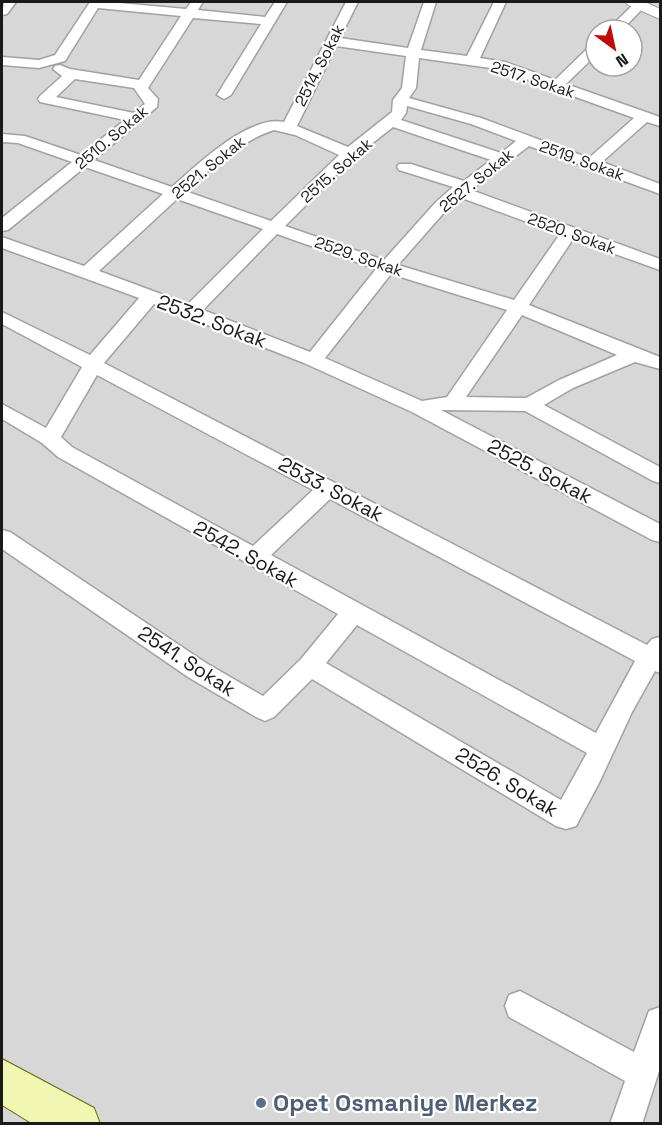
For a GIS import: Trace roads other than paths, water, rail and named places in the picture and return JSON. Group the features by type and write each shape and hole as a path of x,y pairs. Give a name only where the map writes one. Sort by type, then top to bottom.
{"main road":[{"path":"2,1082 78,1124"}],"street":[{"path":"2,11 10,2"},
{"path":"224,95 281,2"},
{"name":"2514. Sokak","path":"288,128 352,2"},
{"name":"2515. Sokak","path":"191,311 274,226 350,154 392,122 399,113 400,100 409,88 413,52 430,2"},
{"path":"472,62 500,2"},
{"path":"47,63 65,54 96,3 192,7 268,21"},
{"path":"624,18 637,3 660,14"},
{"name":"2510. Sokak","path":"2,226 152,104 148,94 140,89 192,7"},
{"name":"2517. Sokak","path":"331,41 500,65 660,122"},
{"path":"556,86 584,59"},
{"path":"2,61 47,63 72,74 143,85"},
{"path":"72,74 45,99 137,118"},
{"name":"2519. Sokak","path":"400,100 440,110 660,189"},
{"path":"591,164 645,117"},
{"path":"392,122 501,158"},
{"name":"2521. Sokak","path":"87,273 220,154 257,128 272,125 288,128 350,154"},
{"name":"2529. Sokak","path":"2,138 20,139 387,267 516,308 634,355 660,363"},
{"name":"2527. Sokak","path":"312,361 387,267 442,205 527,140"},
{"name":"2520. Sokak","path":"405,167 569,233 660,264"},
{"path":"453,402 569,233"},
{"name":"2532. Sokak","path":"2,242 191,311 420,408"},
{"path":"48,438 59,426 93,364 150,297"},
{"name":"2533. Sokak","path":"2,317 328,488 657,655"},
{"path":"529,405 566,384 634,355"},
{"path":"420,408 453,402 529,405 660,476"},
{"name":"2525. Sokak","path":"420,408 660,534"},
{"name":"2542. Sokak","path":"2,411 48,438 65,452 601,748"},
{"path":"254,558 328,488"},
{"name":"2541. Sokak","path":"2,538 197,670 266,710 310,666 353,613"},
{"name":"2526. Sokak","path":"310,666 566,817 589,778 601,748 657,655"},
{"path":"520,1006 643,1074"},
{"path":"626,1124 660,1022"}],"place":[{"name":"Opet Osmaniye Merkez","path":"261,1103"}]}
